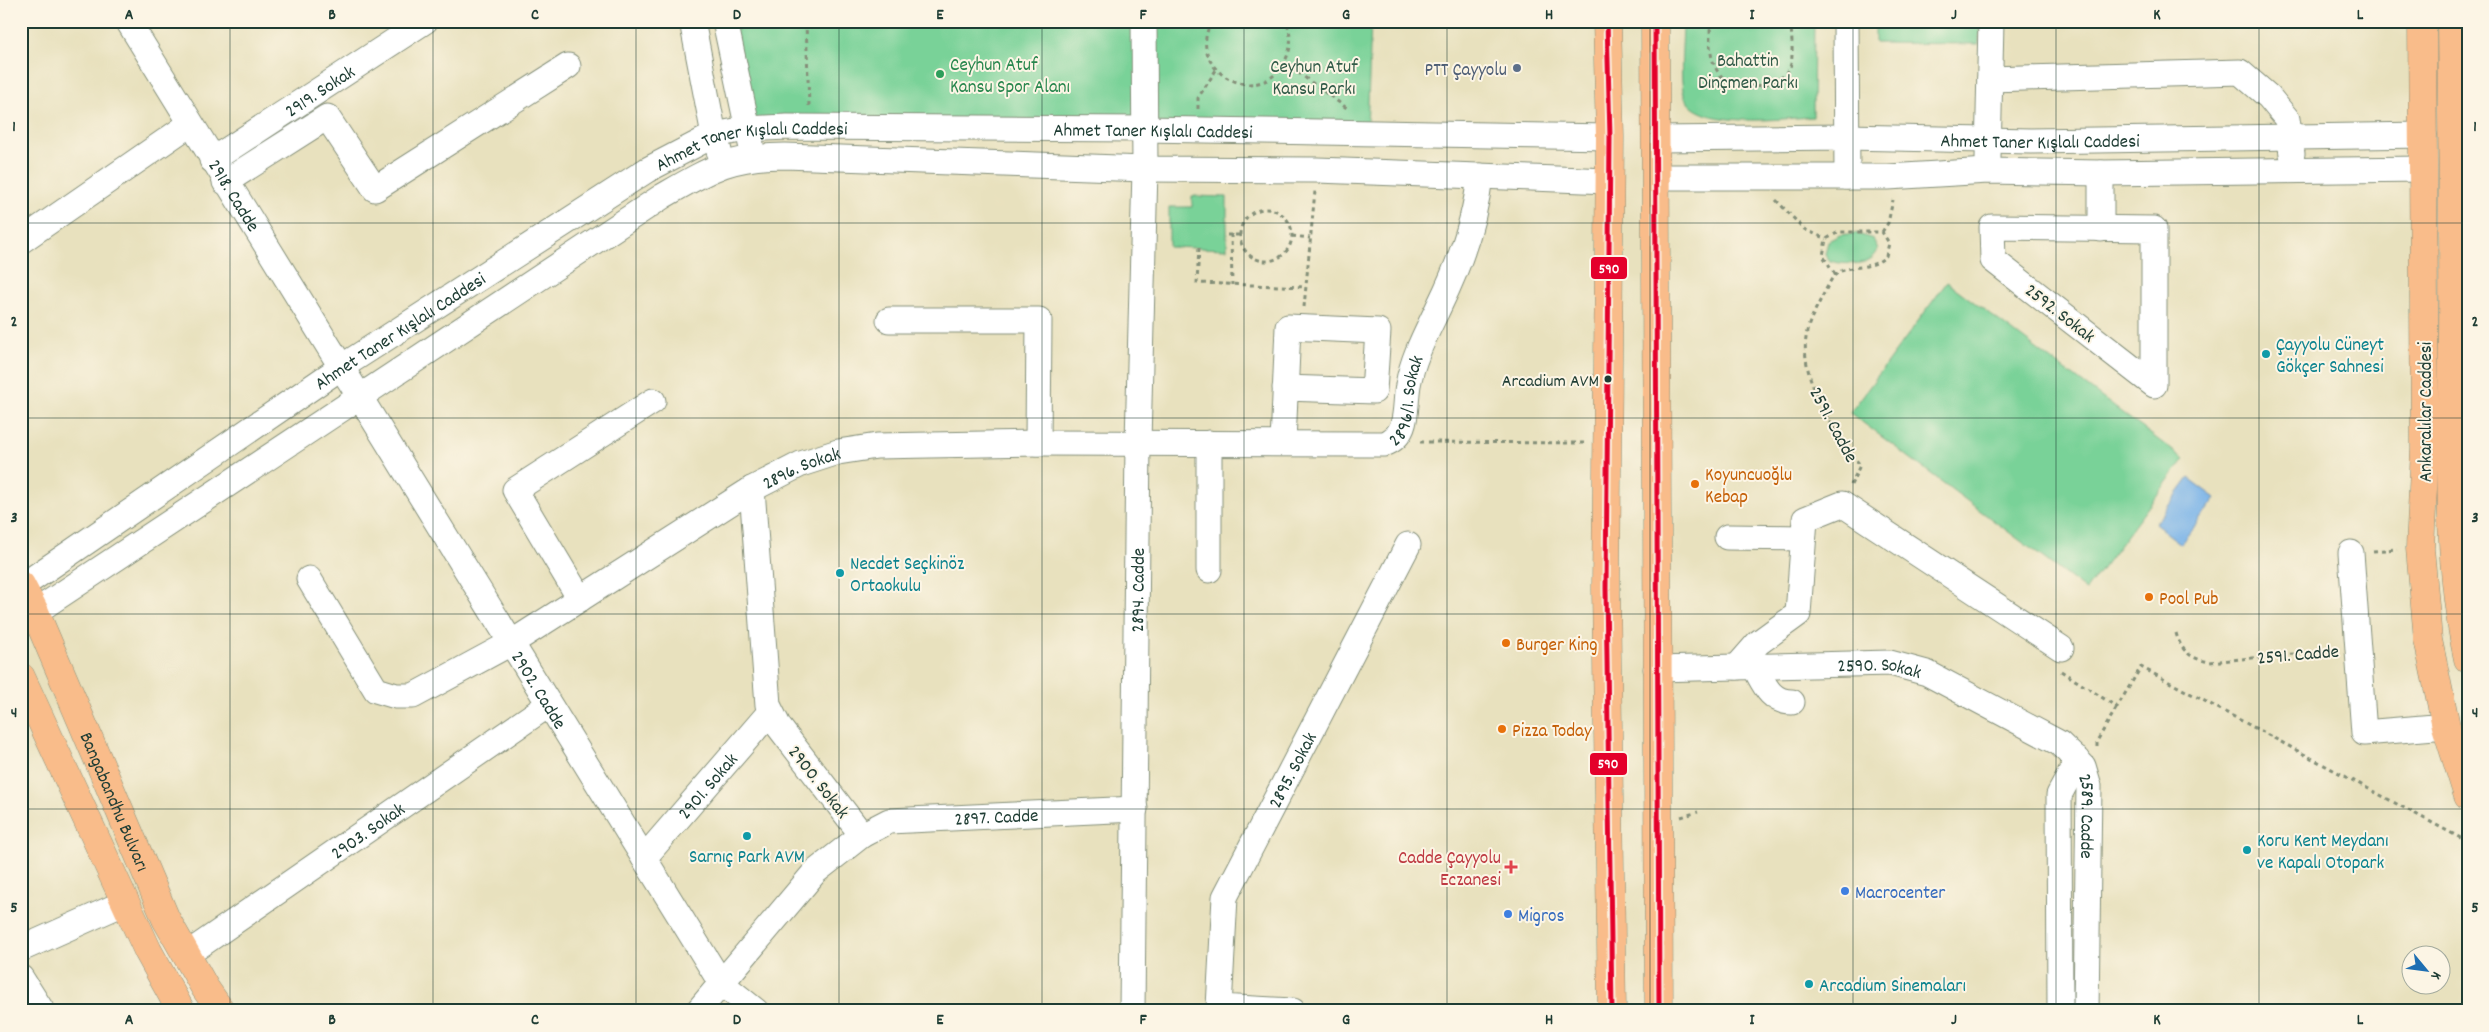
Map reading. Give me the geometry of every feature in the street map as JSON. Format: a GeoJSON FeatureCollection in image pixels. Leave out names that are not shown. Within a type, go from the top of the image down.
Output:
{"type":"FeatureCollection","features":[{"type":"Feature","properties":{"kind":"main road"},"geometry":{"type":"LineString","coordinates":[[1607,21],[1610,138],[1606,443],[1607,809],[1612,1011]]}},
{"type":"Feature","properties":{"kind":"main road"},"geometry":{"type":"LineString","coordinates":[[1655,21],[1656,669],[1659,1011]]}},
{"type":"Feature","properties":{"kind":"main road","name":"Ankaralılar Caddesi"},"geometry":{"type":"LineString","coordinates":[[2422,21],[2425,449],[2420,548],[2428,640],[2446,726],[2468,796]]}},
{"type":"Feature","properties":{"kind":"main road","name":"Ankaralılar Caddesi"},"geometry":{"type":"LineString","coordinates":[[2451,21],[2454,244],[2451,537],[2459,611],[2468,659]]}},
{"type":"Feature","properties":{"kind":"main road"},"geometry":{"type":"LineString","coordinates":[[2423,169],[2452,148],[2424,135]]}},
{"type":"Feature","properties":{"kind":"main road","name":"Bangabandhu Bulvarı"},"geometry":{"type":"LineString","coordinates":[[21,586],[28,616],[159,902],[186,955],[221,1011]]}},
{"type":"Feature","properties":{"kind":"main road","name":"Bangabandhu Bulvarı"},"geometry":{"type":"LineString","coordinates":[[21,677],[126,902],[170,993],[181,1011]]}},
{"type":"Feature","properties":{"kind":"street","name":"2918. Cadde"},"geometry":{"type":"LineString","coordinates":[[128,21],[225,182],[359,396]]}},
{"type":"Feature","properties":{"kind":"street","name":"2919. Sokak"},"geometry":{"type":"LineString","coordinates":[[212,160],[426,21]]}},
{"type":"Feature","properties":{"kind":"street"},"geometry":{"type":"LineString","coordinates":[[692,21],[714,135],[725,163]]}},
{"type":"Feature","properties":{"kind":"street"},"geometry":{"type":"LineString","coordinates":[[725,21],[746,129],[756,156]]}},
{"type":"Feature","properties":{"kind":"street","name":"2894. Cadde"},"geometry":{"type":"LineString","coordinates":[[1132,1011],[1138,442],[1145,169],[1144,21]]}},
{"type":"Feature","properties":{"kind":"street"},"geometry":{"type":"LineString","coordinates":[[1846,21],[1846,177]]}},
{"type":"Feature","properties":{"kind":"street"},"geometry":{"type":"LineString","coordinates":[[1988,170],[1991,21]]}},
{"type":"Feature","properties":{"kind":"street"},"geometry":{"type":"LineString","coordinates":[[225,182],[327,117],[375,188],[568,66]]}},
{"type":"Feature","properties":{"kind":"street"},"geometry":{"type":"LineString","coordinates":[[1990,79],[2240,72],[2287,119],[2291,138],[2292,171]]}},
{"type":"Feature","properties":{"kind":"street"},"geometry":{"type":"LineString","coordinates":[[21,241],[190,124]]}},
{"type":"Feature","properties":{"kind":"street","name":"Ahmet Taner Kışlalı Caddesi"},"geometry":{"type":"LineString","coordinates":[[21,586],[340,368],[646,170],[714,135],[746,129],[809,127],[1144,129],[1610,138]]}},
{"type":"Feature","properties":{"kind":"street","name":"Ahmet Taner Kışlalı Caddesi"},"geometry":{"type":"LineString","coordinates":[[1656,139],[1847,137],[1988,141],[2424,135]]}},
{"type":"Feature","properties":{"kind":"street","name":"Ahmet Taner Kışlalı Caddesi"},"geometry":{"type":"LineString","coordinates":[[28,616],[663,196],[725,163],[756,156],[785,156],[1145,169],[1317,170],[1609,181]]}},
{"type":"Feature","properties":{"kind":"street","name":"Ahmet Taner Kışlalı Caddesi"},"geometry":{"type":"LineString","coordinates":[[1656,177],[1888,177],[1988,170],[2101,173],[2423,169]]}},
{"type":"Feature","properties":{"kind":"street"},"geometry":{"type":"LineString","coordinates":[[2101,173],[2101,229]]}},
{"type":"Feature","properties":{"kind":"street","name":"2896/1. Sokak"},"geometry":{"type":"LineString","coordinates":[[1138,442],[1378,445],[1396,439],[1403,425],[1408,386],[1416,356],[1464,249],[1478,200],[1480,176]]}},
{"type":"Feature","properties":{"kind":"street","name":"2592. Sokak"},"geometry":{"type":"LineString","coordinates":[[1992,227],[2101,229],[2154,229],[2154,385],[1993,260],[1992,227]]}},
{"type":"Feature","properties":{"kind":"street"},"geometry":{"type":"LineString","coordinates":[[889,320],[1039,320],[1038,443]]}},
{"type":"Feature","properties":{"kind":"street"},"geometry":{"type":"LineString","coordinates":[[1283,443],[1285,388],[1288,327],[1378,331],[1374,391],[1285,388]]}},
{"type":"Feature","properties":{"kind":"street","name":"2902. Cadde"},"geometry":{"type":"LineString","coordinates":[[359,396],[721,983],[756,1011]]}},
{"type":"Feature","properties":{"kind":"street"},"geometry":{"type":"LineString","coordinates":[[580,599],[515,490],[653,401]]}},
{"type":"Feature","properties":{"kind":"street","name":"2896. Sokak"},"geometry":{"type":"LineString","coordinates":[[309,579],[376,690],[388,695],[413,696],[511,643],[752,489],[819,457],[857,448],[877,446],[1138,442]]}},
{"type":"Feature","properties":{"kind":"street"},"geometry":{"type":"LineString","coordinates":[[1209,442],[1209,570]]}},
{"type":"Feature","properties":{"kind":"street","name":"2900. Sokak"},"geometry":{"type":"LineString","coordinates":[[698,1011],[815,872],[862,835],[784,735],[770,712],[765,688],[752,489]]}},
{"type":"Feature","properties":{"kind":"street"},"geometry":{"type":"LineString","coordinates":[[1792,702],[1782,702],[1774,698],[1746,667],[1758,643],[1798,614],[1805,519],[1842,504],[2061,648]]}},
{"type":"Feature","properties":{"kind":"street"},"geometry":{"type":"LineString","coordinates":[[1727,537],[1803,538]]}},
{"type":"Feature","properties":{"kind":"street","name":"2895. Sokak"},"geometry":{"type":"LineString","coordinates":[[1293,1011],[1219,1007],[1225,896],[1408,545]]}},
{"type":"Feature","properties":{"kind":"street"},"geometry":{"type":"LineString","coordinates":[[2351,553],[2358,647]]}},
{"type":"Feature","properties":{"kind":"street","name":"2591. Cadde"},"geometry":{"type":"LineString","coordinates":[[2358,647],[2364,733],[2446,726]]}},
{"type":"Feature","properties":{"kind":"street","name":"2590. Sokak"},"geometry":{"type":"LineString","coordinates":[[1656,669],[1890,663],[1903,665],[1939,679],[2059,743],[2087,755]]}},
{"type":"Feature","properties":{"kind":"street","name":"2903. Sokak"},"geometry":{"type":"LineString","coordinates":[[186,955],[548,705]]}},
{"type":"Feature","properties":{"kind":"street","name":"2901. Sokak"},"geometry":{"type":"LineString","coordinates":[[644,858],[770,712]]}},
{"type":"Feature","properties":{"kind":"street","name":"2589. Cadde"},"geometry":{"type":"LineString","coordinates":[[2060,1011],[2059,795],[2087,755]]}},
{"type":"Feature","properties":{"kind":"street","name":"2589. Cadde"},"geometry":{"type":"LineString","coordinates":[[2086,1011],[2089,786],[2084,769],[2087,755]]}},
{"type":"Feature","properties":{"kind":"street","name":"2897. Cadde"},"geometry":{"type":"LineString","coordinates":[[862,835],[889,821],[1135,809]]}},
{"type":"Feature","properties":{"kind":"street"},"geometry":{"type":"LineString","coordinates":[[22,947],[126,902]]}},
{"type":"Feature","properties":{"kind":"street"},"geometry":{"type":"LineString","coordinates":[[2059,922],[2087,923]]}},
{"type":"Feature","properties":{"kind":"street"},"geometry":{"type":"LineString","coordinates":[[21,978],[42,1011]]}},
{"type":"Feature","properties":{"kind":"path"},"geometry":{"type":"LineString","coordinates":[[809,127],[806,22],[856,21]]}},
{"type":"Feature","properties":{"kind":"path"},"geometry":{"type":"LineString","coordinates":[[1212,21],[1207,35],[1207,48],[1210,60],[1216,70],[1227,79],[1239,84],[1253,84],[1271,77],[1285,63],[1290,50],[1290,37],[1285,21]]}},
{"type":"Feature","properties":{"kind":"path"},"geometry":{"type":"LineString","coordinates":[[1710,21],[1711,53],[1716,65],[1722,76],[1741,85],[1772,83],[1783,78],[1791,66],[1791,21]]}},
{"type":"Feature","properties":{"kind":"path"},"geometry":{"type":"LineString","coordinates":[[1285,63],[1348,109],[1337,132]]}},
{"type":"Feature","properties":{"kind":"path"},"geometry":{"type":"LineString","coordinates":[[1198,130],[1198,98],[1216,70]]}},
{"type":"Feature","properties":{"kind":"path"},"geometry":{"type":"LineString","coordinates":[[1303,328],[1317,170]]}},
{"type":"Feature","properties":{"kind":"path"},"geometry":{"type":"LineString","coordinates":[[1882,232],[1891,214],[1894,202],[1892,196]]}},
{"type":"Feature","properties":{"kind":"path"},"geometry":{"type":"LineString","coordinates":[[1774,197],[1804,229],[1826,239]]}},
{"type":"Feature","properties":{"kind":"path"},"geometry":{"type":"LineString","coordinates":[[1264,208],[1273,209],[1287,219],[1292,228],[1290,245],[1280,257],[1264,261],[1249,255],[1244,249],[1240,235],[1242,223],[1248,215],[1264,208]]}},
{"type":"Feature","properties":{"kind":"path"},"geometry":{"type":"LineString","coordinates":[[1839,232],[1882,232],[1887,237],[1889,250],[1880,262],[1873,266],[1844,270],[1835,274],[1823,256],[1826,239],[1839,232]]}},
{"type":"Feature","properties":{"kind":"path"},"geometry":{"type":"LineString","coordinates":[[1232,285],[1229,235],[1240,235]]}},
{"type":"Feature","properties":{"kind":"path"},"geometry":{"type":"LineString","coordinates":[[1292,236],[1310,238]]}},
{"type":"Feature","properties":{"kind":"path"},"geometry":{"type":"LineString","coordinates":[[1199,248],[1197,283],[1306,287]]}},
{"type":"Feature","properties":{"kind":"path","name":"2591. Cadde"},"geometry":{"type":"LineString","coordinates":[[1835,274],[1812,316],[1806,337],[1806,356],[1812,380],[1828,419],[1860,465],[1842,504]]}},
{"type":"Feature","properties":{"kind":"path"},"geometry":{"type":"LineString","coordinates":[[1390,442],[1606,443]]}},
{"type":"Feature","properties":{"kind":"path"},"geometry":{"type":"LineString","coordinates":[[2351,553],[2420,548]]}},
{"type":"Feature","properties":{"kind":"path","name":"2591. Cadde"},"geometry":{"type":"LineString","coordinates":[[2176,633],[2179,641],[2190,656],[2210,662],[2358,647]]}},
{"type":"Feature","properties":{"kind":"path"},"geometry":{"type":"LineString","coordinates":[[2061,648],[2051,665],[2117,707]]}},
{"type":"Feature","properties":{"kind":"path"},"geometry":{"type":"LineString","coordinates":[[2087,755],[2141,667],[2468,842]]}},
{"type":"Feature","properties":{"kind":"path"},"geometry":{"type":"LineString","coordinates":[[1680,817],[1698,812]]}},
{"type":"Feature","properties":{"kind":"green space","name":"Ceyhun Atuf Kansu Spor Alanı"},"geometry":{"type":"Polygon","coordinates":[[[725,21],[1371,21],[1367,132],[746,129],[725,21]]]}},
{"type":"Feature","properties":{"kind":"green space","name":"Bahattin Dinçmen Parkı"},"geometry":{"type":"Polygon","coordinates":[[[1683,21],[1814,21],[1813,117],[1741,120],[1705,114],[1691,106],[1684,95],[1681,69],[1683,21]]]}},
{"type":"Feature","properties":{"kind":"green space"},"geometry":{"type":"Polygon","coordinates":[[[1875,21],[1980,21],[1979,44],[1875,43],[1875,21]]]}},
{"type":"Feature","properties":{"kind":"green space"},"geometry":{"type":"Polygon","coordinates":[[[1192,196],[1227,197],[1227,249],[1169,247],[1169,207],[1192,207],[1192,196]]]}},
{"type":"Feature","properties":{"kind":"green space"},"geometry":{"type":"Polygon","coordinates":[[[1855,233],[1873,239],[1878,249],[1875,255],[1865,262],[1858,263],[1850,264],[1830,261],[1825,254],[1828,241],[1840,235],[1855,233]]]}},
{"type":"Feature","properties":{"kind":"green space"},"geometry":{"type":"Polygon","coordinates":[[[1947,282],[2184,459],[2086,590],[1850,413],[1947,282]]]}},
{"type":"Feature","properties":{"kind":"water"},"geometry":{"type":"Polygon","coordinates":[[[2189,478],[2216,498],[2181,544],[2155,524],[2189,478]]]}},
{"type":"Feature","properties":{"kind":"transit line","name":"590"},"geometry":{"type":"LineString","coordinates":[[1607,21],[1610,137],[1606,588],[1612,1011]]}},
{"type":"Feature","properties":{"kind":"transit line","name":"590"},"geometry":{"type":"LineString","coordinates":[[1655,21],[1659,1011]]}},
{"type":"Feature","properties":{"kind":"place","name":"PTT Çayyolu"},"geometry":{"type":"Point","coordinates":[1517,68]}},
{"type":"Feature","properties":{"kind":"place","name":"Ceyhun Atuf Kansu Spor Alanı"},"geometry":{"type":"Point","coordinates":[940,74]}},
{"type":"Feature","properties":{"kind":"place","name":"Çayyolu Cüneyt Gökçer Sahnesi"},"geometry":{"type":"Point","coordinates":[2266,354]}},
{"type":"Feature","properties":{"kind":"place","name":"Arcadium AVM"},"geometry":{"type":"Point","coordinates":[1608,379]}},
{"type":"Feature","properties":{"kind":"place","name":"Koyuncuoğlu Kebap"},"geometry":{"type":"Point","coordinates":[1695,484]}},
{"type":"Feature","properties":{"kind":"place","name":"Necdet Seçkinöz Ortaokulu"},"geometry":{"type":"Point","coordinates":[840,573]}},
{"type":"Feature","properties":{"kind":"place","name":"Pool Pub"},"geometry":{"type":"Point","coordinates":[2149,597]}},
{"type":"Feature","properties":{"kind":"place","name":"Burger King"},"geometry":{"type":"Point","coordinates":[1506,643]}},
{"type":"Feature","properties":{"kind":"place","name":"Pizza Today"},"geometry":{"type":"Point","coordinates":[1502,729]}},
{"type":"Feature","properties":{"kind":"place","name":"Sarnıç Park AVM"},"geometry":{"type":"Point","coordinates":[747,836]}},
{"type":"Feature","properties":{"kind":"place","name":"Koru Kent Meydanı ve Kapalı Otopark"},"geometry":{"type":"Point","coordinates":[2247,850]}},
{"type":"Feature","properties":{"kind":"place","name":"Cadde Çayyolu Eczanesi"},"geometry":{"type":"Point","coordinates":[1511,867]}},
{"type":"Feature","properties":{"kind":"place","name":"Macrocenter"},"geometry":{"type":"Point","coordinates":[1845,891]}},
{"type":"Feature","properties":{"kind":"place","name":"Migros"},"geometry":{"type":"Point","coordinates":[1508,914]}},
{"type":"Feature","properties":{"kind":"place","name":"Arcadium Sinemaları"},"geometry":{"type":"Point","coordinates":[1809,984]}},
{"type":"Feature","properties":{"kind":"park label","name":"Ceyhun Atuf Kansu Parkı"},"geometry":{"type":"Point","coordinates":[1314,76]}}]}
